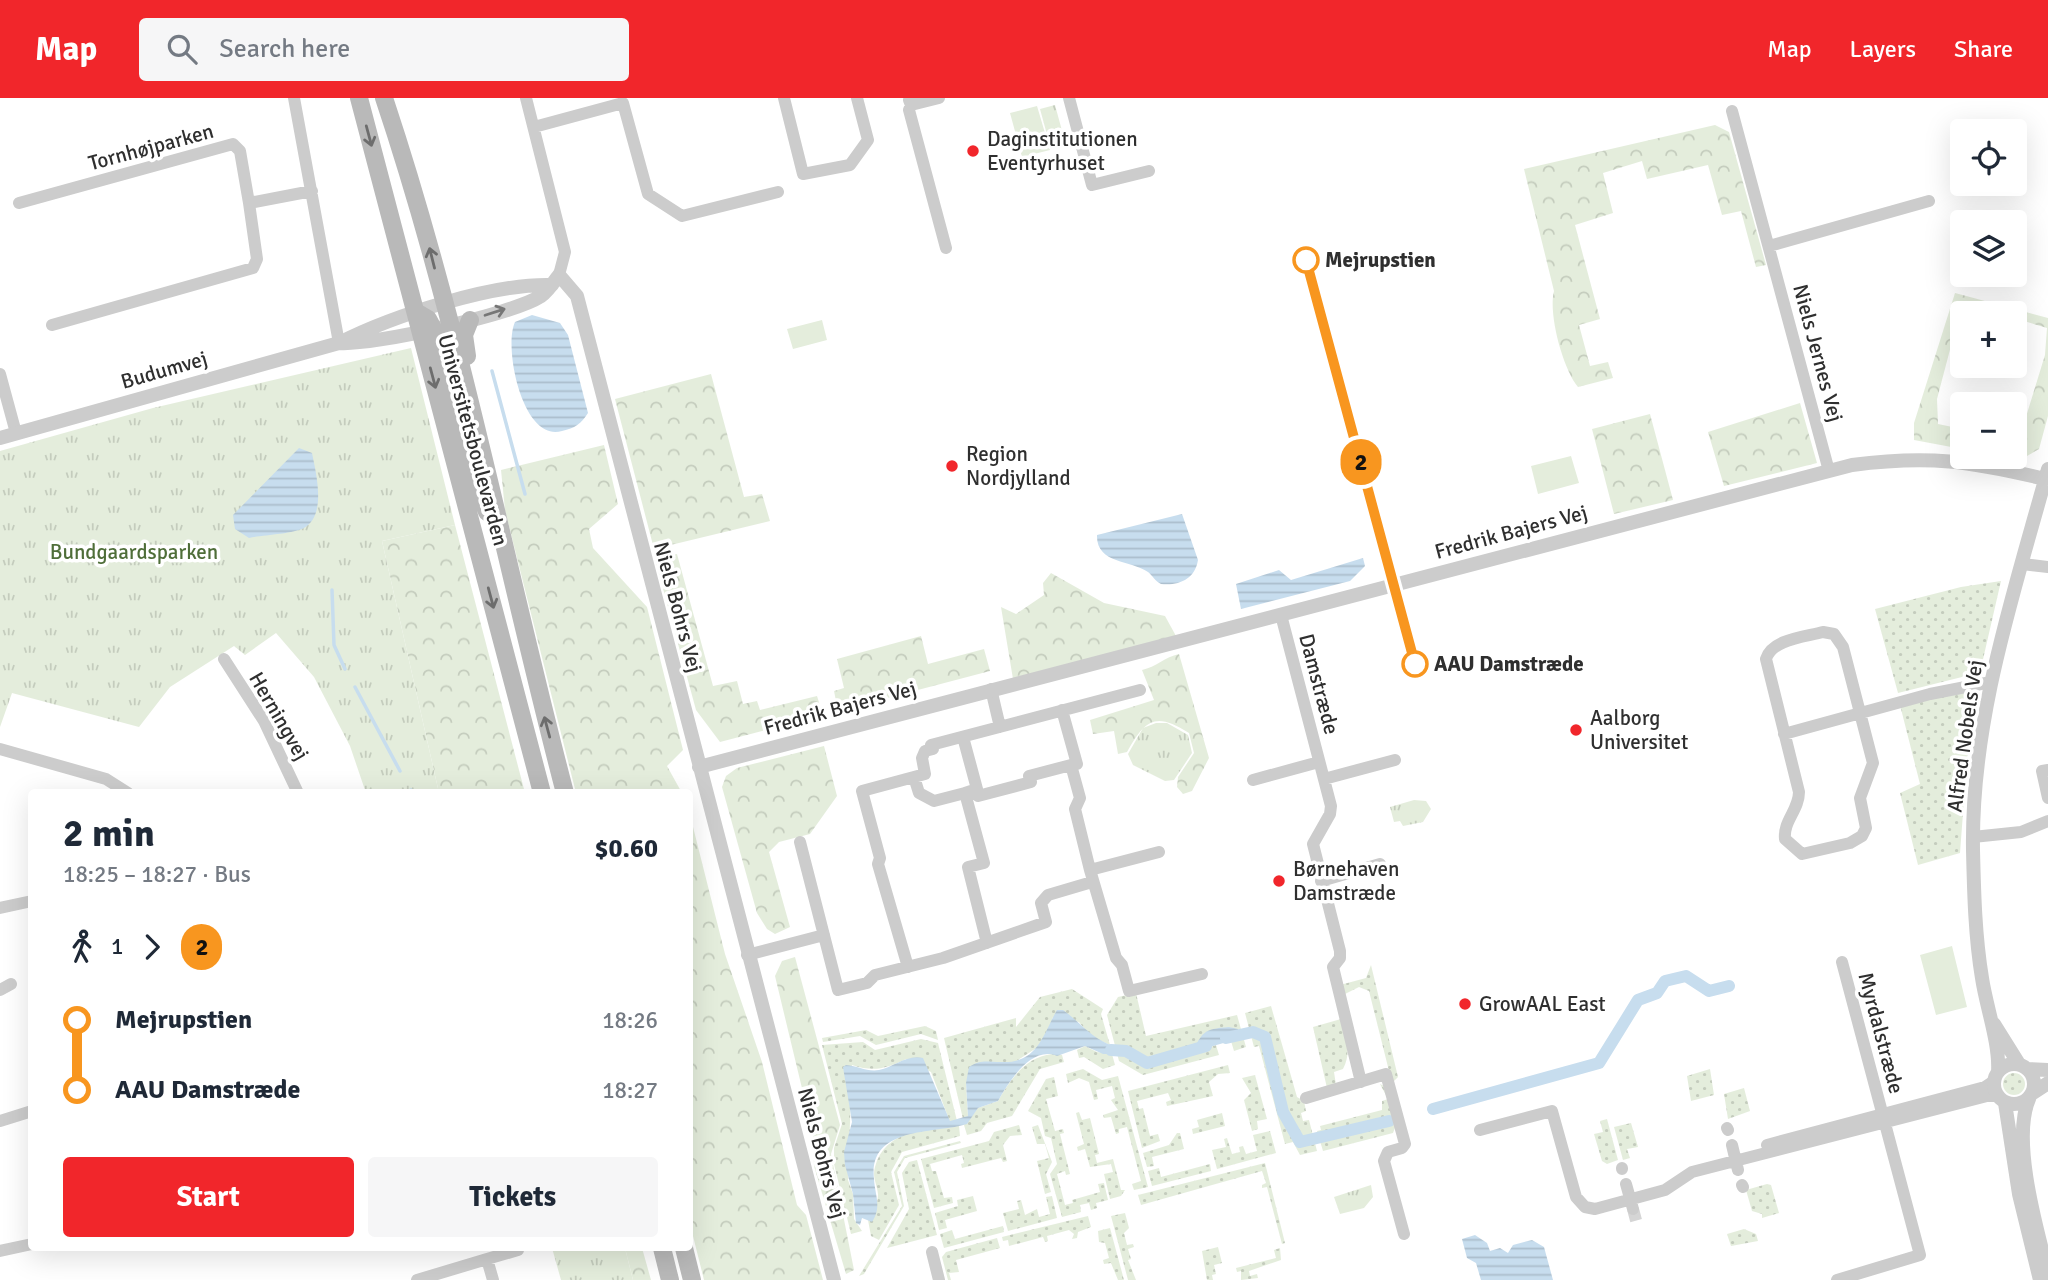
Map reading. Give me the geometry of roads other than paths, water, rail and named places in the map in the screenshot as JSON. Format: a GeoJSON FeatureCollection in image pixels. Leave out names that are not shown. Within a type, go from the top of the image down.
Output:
{"type":"FeatureCollection","features":[{"type":"Feature","properties":{"kind":"main road","name":"Universitetsboulevarden"},"geometry":{"type":"LineString","coordinates":[[359,98],[429,308],[541,789]]}},
{"type":"Feature","properties":{"kind":"main road","name":"Universitetsboulevarden"},"geometry":{"type":"LineString","coordinates":[[384,98],[416,197],[429,308],[499,517],[510,575],[564,789]]}},
{"type":"Feature","properties":{"kind":"main road"},"geometry":{"type":"LineString","coordinates":[[470,320],[464,345],[498,476],[499,517]]}},
{"type":"Feature","properties":{"kind":"main road"},"geometry":{"type":"LineString","coordinates":[[434,327],[474,476],[510,575]]}},
{"type":"Feature","properties":{"kind":"main road"},"geometry":{"type":"LineString","coordinates":[[663,1251],[670,1280]]}},
{"type":"Feature","properties":{"kind":"main road"},"geometry":{"type":"LineString","coordinates":[[685,1251],[692,1280]]}},
{"type":"Feature","properties":{"kind":"street"},"geometry":{"type":"LineString","coordinates":[[293,98],[339,343]]}},
{"type":"Feature","properties":{"kind":"street"},"geometry":{"type":"LineString","coordinates":[[434,327],[470,320],[527,302],[541,296],[555,280],[565,252],[526,98]]}},
{"type":"Feature","properties":{"kind":"street"},"geometry":{"type":"LineString","coordinates":[[784,98],[803,174],[826,172],[850,165],[868,141],[857,98]]}},
{"type":"Feature","properties":{"kind":"street"},"geometry":{"type":"LineString","coordinates":[[939,98],[910,102],[909,110],[946,248]]}},
{"type":"Feature","properties":{"kind":"street"},"geometry":{"type":"LineString","coordinates":[[1069,98],[1092,185],[1149,171]]}},
{"type":"Feature","properties":{"kind":"street"},"geometry":{"type":"LineString","coordinates":[[534,127],[623,101],[648,194],[681,216],[778,191]]}},
{"type":"Feature","properties":{"kind":"street","name":"Niels Jernes Vej"},"geometry":{"type":"LineString","coordinates":[[1732,111],[1829,471]]}},
{"type":"Feature","properties":{"kind":"street","name":"Tornhøjparken"},"geometry":{"type":"LineString","coordinates":[[19,203],[233,144],[240,151],[257,260],[253,268],[52,325]]}},
{"type":"Feature","properties":{"kind":"street"},"geometry":{"type":"LineString","coordinates":[[249,203],[312,191]]}},
{"type":"Feature","properties":{"kind":"street"},"geometry":{"type":"LineString","coordinates":[[1769,246],[1929,201]]}},
{"type":"Feature","properties":{"kind":"street"},"geometry":{"type":"LineString","coordinates":[[429,308],[527,284],[555,280]]}},
{"type":"Feature","properties":{"kind":"street","name":"Niels Bohrs Vej"},"geometry":{"type":"LineString","coordinates":[[555,280],[577,296],[834,1280]]}},
{"type":"Feature","properties":{"kind":"street","name":"Budumvej"},"geometry":{"type":"LineString","coordinates":[[0,438],[339,343],[374,325],[429,308]]}},
{"type":"Feature","properties":{"kind":"street","name":"Budumvej"},"geometry":{"type":"LineString","coordinates":[[339,343],[379,341],[434,327]]}},
{"type":"Feature","properties":{"kind":"street"},"geometry":{"type":"LineString","coordinates":[[0,374],[16,433]]}},
{"type":"Feature","properties":{"kind":"street","name":"Fredrik Bajers Vej"},"geometry":{"type":"LineString","coordinates":[[699,767],[1829,471],[1905,458],[1971,461],[2047,474]]}},
{"type":"Feature","properties":{"kind":"street","name":"Alfred Nobels Vej"},"geometry":{"type":"LineString","coordinates":[[1996,1076],[1989,1015],[1981,976],[1973,837],[1977,771],[1991,682],[2047,474]]}},
{"type":"Feature","properties":{"kind":"street"},"geometry":{"type":"LineString","coordinates":[[2022,564],[2048,566]]}},
{"type":"Feature","properties":{"kind":"street","name":"Damstræde"},"geometry":{"type":"LineString","coordinates":[[1281,614],[1324,779],[1330,814],[1313,844],[1340,951],[1340,958],[1332,967],[1362,1082]]}},
{"type":"Feature","properties":{"kind":"street"},"geometry":{"type":"LineString","coordinates":[[1823,632],[1834,634],[1843,647],[1861,712],[1873,763],[1861,793],[1864,832],[1850,843],[1802,854],[1786,842],[1784,831],[1800,796],[1766,666],[1769,650],[1778,644],[1823,632]]}},
{"type":"Feature","properties":{"kind":"street","name":"Herningvej"},"geometry":{"type":"LineString","coordinates":[[224,659],[264,721],[296,789]]}},
{"type":"Feature","properties":{"kind":"street"},"geometry":{"type":"LineString","coordinates":[[1784,734],[1976,682],[1991,682]]}},
{"type":"Feature","properties":{"kind":"street"},"geometry":{"type":"LineString","coordinates":[[991,689],[1000,727]]}},
{"type":"Feature","properties":{"kind":"street"},"geometry":{"type":"LineString","coordinates":[[908,967],[877,864],[880,858],[862,791],[925,773],[922,758],[925,751],[933,749],[932,745],[1140,690]]}},
{"type":"Feature","properties":{"kind":"street"},"geometry":{"type":"LineString","coordinates":[[971,791],[978,796],[992,793],[1031,782],[1029,776],[1077,764],[1062,710]]}},
{"type":"Feature","properties":{"kind":"street"},"geometry":{"type":"LineString","coordinates":[[963,737],[984,863],[968,866],[987,943]]}},
{"type":"Feature","properties":{"kind":"street"},"geometry":{"type":"LineString","coordinates":[[0,749],[106,779],[122,789]]}},
{"type":"Feature","properties":{"kind":"street"},"geometry":{"type":"LineString","coordinates":[[1324,779],[1395,760]]}},
{"type":"Feature","properties":{"kind":"street","name":"Damstræde"},"geometry":{"type":"LineString","coordinates":[[1254,780],[1319,762]]}},
{"type":"Feature","properties":{"kind":"street"},"geometry":{"type":"LineString","coordinates":[[1071,765],[1080,798],[1075,809],[1091,876],[1129,991],[1202,974]]}},
{"type":"Feature","properties":{"kind":"street"},"geometry":{"type":"LineString","coordinates":[[2048,770],[2042,771],[2048,797]]}},
{"type":"Feature","properties":{"kind":"street"},"geometry":{"type":"LineString","coordinates":[[914,777],[919,793],[934,801],[971,791]]}},
{"type":"Feature","properties":{"kind":"street"},"geometry":{"type":"LineString","coordinates":[[1973,837],[2021,832],[2048,821]]}},
{"type":"Feature","properties":{"kind":"street"},"geometry":{"type":"LineString","coordinates":[[800,842],[838,990],[867,983],[875,975],[987,943],[1046,922],[1041,903],[1048,895],[1091,876],[1159,852]]}},
{"type":"Feature","properties":{"kind":"street"},"geometry":{"type":"LineString","coordinates":[[1321,881],[1380,864]]}},
{"type":"Feature","properties":{"kind":"street"},"geometry":{"type":"LineString","coordinates":[[0,908],[28,902]]}},
{"type":"Feature","properties":{"kind":"street"},"geometry":{"type":"LineString","coordinates":[[747,955],[824,935]]}},
{"type":"Feature","properties":{"kind":"street","name":"Myrdalstræde"},"geometry":{"type":"LineString","coordinates":[[1837,1280],[1920,1255],[1842,962]]}},
{"type":"Feature","properties":{"kind":"street","name":"Alfred Nobels Vej"},"geometry":{"type":"LineString","coordinates":[[1989,1015],[2023,1067]]}},
{"type":"Feature","properties":{"kind":"street"},"geometry":{"type":"LineString","coordinates":[[2039,1280],[2019,1194],[2012,1132],[1996,1076],[2008,1065],[2048,1070]]}},
{"type":"Feature","properties":{"kind":"street"},"geometry":{"type":"LineString","coordinates":[[2023,1067],[2034,1080],[2025,1109],[2023,1132],[2026,1172],[2048,1273]]}},
{"type":"Feature","properties":{"kind":"street"},"geometry":{"type":"LineString","coordinates":[[1306,1098],[1342,1084],[1362,1082],[1386,1074],[1405,1144],[1402,1148],[1388,1152],[1384,1161],[1404,1234]]}},
{"type":"Feature","properties":{"kind":"street","name":"Myrdalstræde"},"geometry":{"type":"LineString","coordinates":[[1884,1119],[1985,1087],[1996,1076]]}},
{"type":"Feature","properties":{"kind":"street"},"geometry":{"type":"LineString","coordinates":[[2002,1100],[2018,1105],[2048,1083]]}},
{"type":"Feature","properties":{"kind":"street","name":"Myrdalstræde"},"geometry":{"type":"LineString","coordinates":[[1480,1130],[1552,1111],[1576,1197],[1587,1202],[1629,1196],[1664,1183],[1690,1165],[1735,1157],[1987,1096],[2002,1100]]}},
{"type":"Feature","properties":{"kind":"street"},"geometry":{"type":"LineString","coordinates":[[0,1121],[28,1112]]}},
{"type":"Feature","properties":{"kind":"street"},"geometry":{"type":"LineString","coordinates":[[0,1251],[28,1245]]}},
{"type":"Feature","properties":{"kind":"street"},"geometry":{"type":"LineString","coordinates":[[417,1280],[515,1251]]}},
{"type":"Feature","properties":{"kind":"street"},"geometry":{"type":"LineString","coordinates":[[932,1252],[939,1280]]}},
{"type":"Feature","properties":{"kind":"street"},"geometry":{"type":"LineString","coordinates":[[487,1259],[493,1280]]}},
{"type":"Feature","properties":{"kind":"water"},"geometry":{"type":"Polygon","coordinates":[[[532,315],[560,323],[568,335],[588,413],[577,425],[567,430],[548,431],[537,423],[519,391],[514,371],[512,335],[515,322],[532,315]]]}},
{"type":"Feature","properties":{"kind":"water"},"geometry":{"type":"Polygon","coordinates":[[[299,448],[312,453],[316,471],[318,504],[311,522],[299,530],[249,538],[235,529],[233,515],[299,448]]]}},
{"type":"Feature","properties":{"kind":"water"},"geometry":{"type":"Polygon","coordinates":[[[1182,514],[1198,560],[1190,576],[1180,582],[1161,584],[1141,568],[1108,556],[1098,544],[1097,535],[1182,514]]]}},
{"type":"Feature","properties":{"kind":"water"},"geometry":{"type":"Polygon","coordinates":[[[1363,558],[1365,566],[1350,581],[1241,609],[1236,584],[1279,570],[1291,580],[1363,558]]]}},
{"type":"Feature","properties":{"kind":"water"},"geometry":{"type":"Polygon","coordinates":[[[1057,1010],[1063,1010],[1090,1033],[1110,1045],[1112,1054],[1103,1054],[1085,1046],[1057,1056],[1038,1056],[1022,1068],[998,1101],[978,1108],[967,1124],[907,1135],[893,1141],[882,1149],[875,1162],[875,1216],[872,1222],[862,1218],[860,1225],[856,1223],[853,1194],[845,1165],[844,1152],[852,1122],[843,1067],[846,1065],[879,1070],[906,1059],[923,1058],[950,1121],[968,1116],[966,1083],[969,1067],[981,1062],[1013,1061],[1031,1053],[1043,1038],[1057,1010]]]}},
{"type":"Feature","properties":{"kind":"water"},"geometry":{"type":"Polygon","coordinates":[[[1229,1027],[1238,1029],[1241,1038],[1192,1052],[1204,1033],[1229,1027]]]}},
{"type":"Feature","properties":{"kind":"water"},"geometry":{"type":"Polygon","coordinates":[[[1475,1235],[1487,1243],[1490,1251],[1500,1248],[1508,1253],[1513,1245],[1532,1240],[1544,1247],[1553,1280],[1481,1280],[1476,1263],[1467,1258],[1462,1239],[1475,1235]]]}},
{"type":"Feature","properties":{"kind":"waterway"},"geometry":{"type":"LineString","coordinates":[[492,371],[525,494]]}},
{"type":"Feature","properties":{"kind":"waterway"},"geometry":{"type":"LineString","coordinates":[[332,590],[334,645],[345,669]]}},
{"type":"Feature","properties":{"kind":"waterway"},"geometry":{"type":"LineString","coordinates":[[355,687],[400,771]]}},
{"type":"Feature","properties":{"kind":"waterway"},"geometry":{"type":"LineString","coordinates":[[1433,1109],[1599,1063],[1638,1000],[1657,993],[1665,981],[1686,976],[1709,991],[1729,986]]}},
{"type":"Feature","properties":{"kind":"waterway"},"geometry":{"type":"LineString","coordinates":[[1226,1038],[1253,1032],[1265,1037],[1283,1112],[1300,1142],[1389,1121]]}},
{"type":"Feature","properties":{"kind":"waterway"},"geometry":{"type":"LineString","coordinates":[[1111,1050],[1126,1051],[1147,1063],[1206,1046]]}},
{"type":"Feature","properties":{"kind":"tunnel"},"geometry":{"type":"LineString","coordinates":[[1633,1209],[1637,1224]]}},
{"type":"Feature","properties":{"kind":"place","name":"Daginstitutionen Eventyrhuset"},"geometry":{"type":"Point","coordinates":[973,151]}},
{"type":"Feature","properties":{"kind":"place","name":"Mejrupstien"},"geometry":{"type":"Point","coordinates":[1306,260]}},
{"type":"Feature","properties":{"kind":"place","name":"Region Nordjylland"},"geometry":{"type":"Point","coordinates":[952,466]}},
{"type":"Feature","properties":{"kind":"place","name":"AAU Damstræde"},"geometry":{"type":"Point","coordinates":[1415,664]}},
{"type":"Feature","properties":{"kind":"place","name":"Aalborg Universitet"},"geometry":{"type":"Point","coordinates":[1576,730]}},
{"type":"Feature","properties":{"kind":"place","name":"Børnehaven Damstræde"},"geometry":{"type":"Point","coordinates":[1279,881]}},
{"type":"Feature","properties":{"kind":"place","name":"GrowAAL East"},"geometry":{"type":"Point","coordinates":[1465,1004]}},
{"type":"Feature","properties":{"kind":"park label","name":"Bundgaardsparken"},"geometry":{"type":"Point","coordinates":[134,552]}}]}
